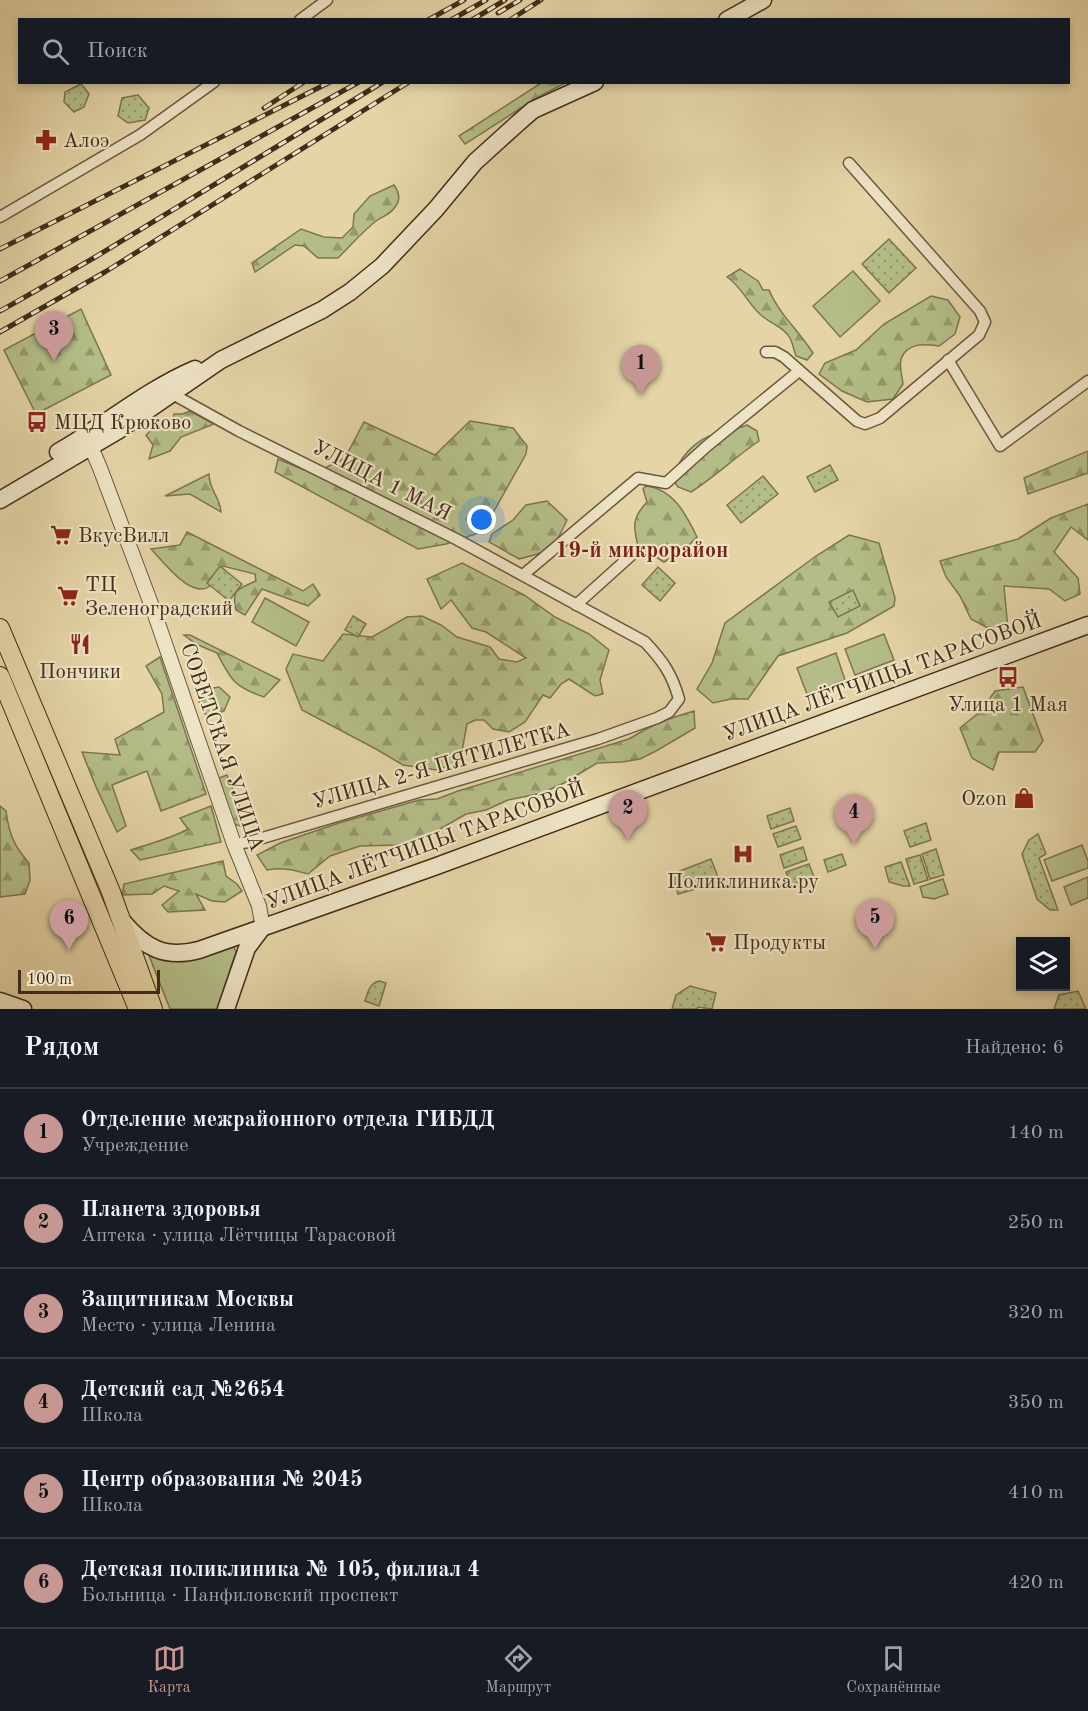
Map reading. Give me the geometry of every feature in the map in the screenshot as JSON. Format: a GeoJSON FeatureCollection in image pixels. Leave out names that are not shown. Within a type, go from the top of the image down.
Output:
{"type":"FeatureCollection","features":[{"type":"Feature","properties":{"kind":"main road"},"geometry":{"type":"LineString","coordinates":[[731,18],[763,0]]}},
{"type":"Feature","properties":{"kind":"main road"},"geometry":{"type":"LineString","coordinates":[[0,500],[166,390],[178,376],[221,360],[322,310],[350,292],[382,266],[475,162],[533,110],[591,84]]}},
{"type":"Feature","properties":{"kind":"main road"},"geometry":{"type":"LineString","coordinates":[[0,486],[84,444]]}},
{"type":"Feature","properties":{"kind":"main road","name":"УЛИЦА ЛЁТЧИЦЫ ТАРАСОВОЙ"},"geometry":{"type":"LineString","coordinates":[[122,921],[144,943],[156,950],[175,954],[199,950],[1088,625]]}},
{"type":"Feature","properties":{"kind":"main road"},"geometry":{"type":"LineString","coordinates":[[0,628],[96,856],[153,1009]]}},
{"type":"Feature","properties":{"kind":"main road"},"geometry":{"type":"LineString","coordinates":[[0,676],[135,1006]]}},
{"type":"Feature","properties":{"kind":"main road"},"geometry":{"type":"LineString","coordinates":[[226,1009],[248,948],[256,934],[263,928]]}},
{"type":"Feature","properties":{"kind":"main road"},"geometry":{"type":"LineString","coordinates":[[0,1001],[23,1009]]}},
{"type":"Feature","properties":{"kind":"street"},"geometry":{"type":"LineString","coordinates":[[303,18],[327,0]]}},
{"type":"Feature","properties":{"kind":"street"},"geometry":{"type":"LineString","coordinates":[[0,217],[140,135],[211,84]]}},
{"type":"Feature","properties":{"kind":"street"},"geometry":{"type":"LineString","coordinates":[[766,352],[775,352],[857,421],[865,424],[880,418],[979,335],[985,322],[980,311],[849,163]]}},
{"type":"Feature","properties":{"kind":"street"},"geometry":{"type":"LineString","coordinates":[[948,360],[1000,446],[1088,381]]}},
{"type":"Feature","properties":{"kind":"street"},"geometry":{"type":"LineString","coordinates":[[523,575],[638,478],[666,483],[707,446],[799,371]]}},
{"type":"Feature","properties":{"kind":"street","name":"УЛИЦА 1 МАЯ"},"geometry":{"type":"LineString","coordinates":[[166,390],[239,431],[448,535],[645,642],[660,657],[673,677],[679,699],[669,712],[657,718]]}},
{"type":"Feature","properties":{"kind":"street","name":"СОВЕТСКАЯ УЛИЦА"},"geometry":{"type":"LineString","coordinates":[[84,444],[153,609],[234,844],[259,906],[263,928]]}},
{"type":"Feature","properties":{"kind":"street"},"geometry":{"type":"LineString","coordinates":[[576,605],[636,551]]}},
{"type":"Feature","properties":{"kind":"street","name":"УЛИЦА 2-Я ПЯТИЛЕТКА"},"geometry":{"type":"LineString","coordinates":[[234,844],[249,842],[521,763],[657,718]]}},
{"type":"Feature","properties":{"kind":"green space"},"geometry":{"type":"Polygon","coordinates":[[[81,84],[89,94],[84,107],[74,112],[64,102],[65,92],[81,84]]]}},
{"type":"Feature","properties":{"kind":"green space"},"geometry":{"type":"Polygon","coordinates":[[[539,84],[563,84],[538,97],[465,144],[459,136],[539,84]]]}},
{"type":"Feature","properties":{"kind":"green space"},"geometry":{"type":"Polygon","coordinates":[[[138,95],[149,108],[145,120],[128,123],[118,116],[122,98],[138,95]]]}},
{"type":"Feature","properties":{"kind":"green space"},"geometry":{"type":"Polygon","coordinates":[[[394,185],[399,199],[393,210],[371,225],[338,258],[318,258],[304,246],[295,245],[255,272],[252,263],[301,229],[324,237],[342,238],[353,227],[354,214],[370,196],[394,185]]]}},
{"type":"Feature","properties":{"kind":"green space"},"geometry":{"type":"Polygon","coordinates":[[[889,239],[916,268],[889,293],[862,264],[889,239]]]}},
{"type":"Feature","properties":{"kind":"green space"},"geometry":{"type":"Polygon","coordinates":[[[740,269],[758,281],[763,290],[769,290],[778,307],[813,353],[807,360],[796,356],[787,334],[761,315],[727,277],[740,269]]]}},
{"type":"Feature","properties":{"kind":"green space"},"geometry":{"type":"Polygon","coordinates":[[[853,271],[880,301],[840,337],[813,306],[853,271]]]}},
{"type":"Feature","properties":{"kind":"green space"},"geometry":{"type":"Polygon","coordinates":[[[931,296],[948,300],[960,317],[955,334],[939,346],[917,345],[904,353],[900,365],[903,384],[893,399],[867,402],[842,391],[819,374],[825,363],[856,350],[884,324],[931,296]]]}},
{"type":"Feature","properties":{"kind":"green space"},"geometry":{"type":"Polygon","coordinates":[[[81,309],[111,375],[36,414],[4,350],[81,309]]]}},
{"type":"Feature","properties":{"kind":"green space"},"geometry":{"type":"Polygon","coordinates":[[[190,411],[214,424],[181,437],[170,451],[149,459],[153,445],[146,435],[162,421],[173,420],[174,414],[190,411]]]}},
{"type":"Feature","properties":{"kind":"green space"},"geometry":{"type":"Polygon","coordinates":[[[470,421],[513,428],[527,446],[526,454],[494,511],[478,533],[446,544],[418,549],[275,472],[278,459],[304,470],[323,469],[345,458],[364,422],[435,455],[470,421]]]}},
{"type":"Feature","properties":{"kind":"green space"},"geometry":{"type":"Polygon","coordinates":[[[747,425],[757,431],[759,441],[691,492],[678,487],[673,480],[675,472],[688,451],[708,437],[747,425]]]}},
{"type":"Feature","properties":{"kind":"green space"},"geometry":{"type":"Polygon","coordinates":[[[1088,451],[1088,473],[1028,494],[1024,478],[1088,451]]]}},
{"type":"Feature","properties":{"kind":"green space"},"geometry":{"type":"Polygon","coordinates":[[[830,465],[838,480],[815,492],[807,477],[830,465]]]}},
{"type":"Feature","properties":{"kind":"green space"},"geometry":{"type":"Polygon","coordinates":[[[209,474],[209,480],[221,512],[190,494],[165,496],[209,474]]]}},
{"type":"Feature","properties":{"kind":"green space"},"geometry":{"type":"Polygon","coordinates":[[[763,476],[778,494],[741,523],[727,505],[763,476]]]}},
{"type":"Feature","properties":{"kind":"green space"},"geometry":{"type":"Polygon","coordinates":[[[646,486],[664,492],[678,504],[697,537],[685,549],[664,562],[638,546],[636,539],[635,522],[647,502],[643,489],[646,486]]]}},
{"type":"Feature","properties":{"kind":"green space"},"geometry":{"type":"Polygon","coordinates":[[[547,501],[567,520],[550,548],[519,559],[489,542],[492,534],[513,520],[526,505],[547,501]]]}},
{"type":"Feature","properties":{"kind":"green space"},"geometry":{"type":"Polygon","coordinates":[[[1088,504],[1088,540],[1071,527],[1054,552],[1078,578],[1080,594],[1065,601],[1049,589],[1004,586],[1008,630],[986,627],[971,619],[960,596],[946,577],[940,561],[1018,539],[1051,518],[1088,504]]]}},
{"type":"Feature","properties":{"kind":"green space"},"geometry":{"type":"Polygon","coordinates":[[[187,532],[303,591],[313,584],[320,595],[308,606],[262,589],[245,615],[236,610],[234,598],[240,588],[256,581],[255,574],[223,566],[210,586],[203,589],[194,588],[170,570],[151,549],[180,545],[187,532]]]}},
{"type":"Feature","properties":{"kind":"green space"},"geometry":{"type":"Polygon","coordinates":[[[849,535],[879,543],[895,598],[894,606],[847,633],[778,656],[748,699],[731,699],[713,703],[697,689],[712,663],[725,623],[816,556],[849,535]]]}},
{"type":"Feature","properties":{"kind":"green space"},"geometry":{"type":"Polygon","coordinates":[[[462,563],[524,595],[555,617],[589,634],[609,650],[600,680],[603,694],[595,696],[569,679],[561,684],[550,698],[543,695],[525,722],[509,732],[493,729],[484,720],[475,720],[467,724],[460,762],[437,770],[403,765],[302,710],[286,669],[293,654],[323,661],[343,634],[372,637],[407,617],[422,616],[441,625],[457,637],[490,647],[499,659],[517,662],[526,658],[486,632],[472,628],[451,600],[441,609],[427,579],[462,563]]]}},
{"type":"Feature","properties":{"kind":"green space"},"geometry":{"type":"Polygon","coordinates":[[[220,566],[242,584],[229,601],[207,583],[220,566]]]}},
{"type":"Feature","properties":{"kind":"green space"},"geometry":{"type":"Polygon","coordinates":[[[658,567],[675,583],[660,601],[642,585],[658,567]]]}},
{"type":"Feature","properties":{"kind":"green space"},"geometry":{"type":"Polygon","coordinates":[[[853,590],[860,606],[838,617],[829,602],[853,590]]]}},
{"type":"Feature","properties":{"kind":"green space"},"geometry":{"type":"Polygon","coordinates":[[[265,598],[309,622],[296,646],[252,622],[265,598]]]}},
{"type":"Feature","properties":{"kind":"green space"},"geometry":{"type":"Polygon","coordinates":[[[353,616],[366,624],[358,637],[345,630],[353,616]]]}},
{"type":"Feature","properties":{"kind":"green space"},"geometry":{"type":"Polygon","coordinates":[[[884,634],[894,660],[855,675],[845,649],[884,634]]]}},
{"type":"Feature","properties":{"kind":"green space"},"geometry":{"type":"Polygon","coordinates":[[[184,635],[190,635],[280,680],[264,697],[246,690],[230,676],[217,653],[196,644],[184,635]]]}},
{"type":"Feature","properties":{"kind":"green space"},"geometry":{"type":"Polygon","coordinates":[[[836,653],[845,680],[807,694],[797,668],[836,653]]]}},
{"type":"Feature","properties":{"kind":"green space"},"geometry":{"type":"Polygon","coordinates":[[[160,657],[206,794],[161,811],[147,771],[112,785],[126,826],[117,832],[82,752],[120,755],[115,739],[164,712],[162,694],[146,666],[160,657]]]}},
{"type":"Feature","properties":{"kind":"green space"},"geometry":{"type":"Polygon","coordinates":[[[219,687],[230,697],[224,711],[210,717],[203,712],[195,691],[219,687]]]}},
{"type":"Feature","properties":{"kind":"green space"},"geometry":{"type":"Polygon","coordinates":[[[1023,687],[1043,741],[1035,752],[999,752],[993,770],[972,758],[960,728],[981,711],[995,691],[1023,687]]]}},
{"type":"Feature","properties":{"kind":"green space"},"geometry":{"type":"Polygon","coordinates":[[[694,711],[695,728],[640,759],[597,763],[542,793],[508,800],[486,810],[466,814],[426,837],[397,845],[360,846],[330,856],[308,874],[283,869],[267,870],[257,855],[280,843],[339,823],[419,800],[437,799],[629,739],[661,722],[694,711]]]}},
{"type":"Feature","properties":{"kind":"green space"},"geometry":{"type":"Polygon","coordinates":[[[227,775],[239,804],[241,826],[233,824],[219,778],[227,775]]]}},
{"type":"Feature","properties":{"kind":"green space"},"geometry":{"type":"Polygon","coordinates":[[[0,806],[6,811],[16,845],[29,863],[30,880],[25,894],[0,897],[0,806]]]}},
{"type":"Feature","properties":{"kind":"green space"},"geometry":{"type":"Polygon","coordinates":[[[211,806],[221,842],[140,860],[131,850],[188,829],[180,818],[211,806]]]}},
{"type":"Feature","properties":{"kind":"green space"},"geometry":{"type":"Polygon","coordinates":[[[790,808],[794,821],[771,829],[767,816],[790,808]]]}},
{"type":"Feature","properties":{"kind":"green space"},"geometry":{"type":"Polygon","coordinates":[[[926,823],[931,840],[910,847],[904,831],[926,823]]]}},
{"type":"Feature","properties":{"kind":"green space"},"geometry":{"type":"Polygon","coordinates":[[[796,826],[801,839],[778,847],[773,834],[796,826]]]}},
{"type":"Feature","properties":{"kind":"green space"},"geometry":{"type":"Polygon","coordinates":[[[1038,834],[1046,854],[1039,858],[1058,910],[1050,910],[1037,899],[1022,854],[1029,840],[1038,834]]]}},
{"type":"Feature","properties":{"kind":"green space"},"geometry":{"type":"Polygon","coordinates":[[[1082,845],[1088,868],[1052,881],[1044,860],[1082,845]]]}},
{"type":"Feature","properties":{"kind":"green space"},"geometry":{"type":"Polygon","coordinates":[[[803,847],[807,860],[784,868],[780,855],[803,847]]]}},
{"type":"Feature","properties":{"kind":"green space"},"geometry":{"type":"Polygon","coordinates":[[[936,849],[944,875],[930,879],[922,854],[936,849]]]}},
{"type":"Feature","properties":{"kind":"green space"},"geometry":{"type":"Polygon","coordinates":[[[842,854],[846,865],[828,872],[824,860],[842,854]]]}},
{"type":"Feature","properties":{"kind":"green space"},"geometry":{"type":"Polygon","coordinates":[[[920,855],[928,880],[914,884],[906,859],[920,855]]]}},
{"type":"Feature","properties":{"kind":"green space"},"geometry":{"type":"Polygon","coordinates":[[[711,859],[720,882],[678,894],[672,874],[711,859]]]}},
{"type":"Feature","properties":{"kind":"green space"},"geometry":{"type":"Polygon","coordinates":[[[223,861],[226,876],[242,891],[225,902],[212,901],[196,894],[205,910],[168,912],[162,905],[179,891],[164,886],[152,894],[122,895],[124,884],[223,861]]]}},
{"type":"Feature","properties":{"kind":"green space"},"geometry":{"type":"Polygon","coordinates":[[[901,862],[910,886],[889,882],[885,867],[901,862]]]}},
{"type":"Feature","properties":{"kind":"green space"},"geometry":{"type":"Polygon","coordinates":[[[809,864],[814,877],[791,885],[786,872],[809,864]]]}},
{"type":"Feature","properties":{"kind":"green space"},"geometry":{"type":"Polygon","coordinates":[[[1088,877],[1088,898],[1071,905],[1064,887],[1088,877]]]}},
{"type":"Feature","properties":{"kind":"green space"},"geometry":{"type":"Polygon","coordinates":[[[943,879],[948,894],[934,899],[923,897],[920,887],[943,879]]]}},
{"type":"Feature","properties":{"kind":"green space"},"geometry":{"type":"Polygon","coordinates":[[[233,945],[236,952],[217,1009],[170,1009],[148,953],[160,958],[181,961],[201,957],[233,945]]]}},
{"type":"Feature","properties":{"kind":"green space"},"geometry":{"type":"Polygon","coordinates":[[[379,981],[386,983],[379,1006],[365,1001],[371,986],[379,981]]]}},
{"type":"Feature","properties":{"kind":"green space"},"geometry":{"type":"Polygon","coordinates":[[[690,986],[716,993],[712,1009],[698,1007],[697,1009],[672,1009],[676,995],[690,986]]]}},
{"type":"Feature","properties":{"kind":"green space"},"geometry":{"type":"Polygon","coordinates":[[[1078,991],[1086,1009],[1054,1009],[1059,995],[1078,991]]]}},
{"type":"Feature","properties":{"kind":"railway"},"geometry":{"type":"LineString","coordinates":[[432,18],[464,0]]}},
{"type":"Feature","properties":{"kind":"railway"},"geometry":{"type":"LineString","coordinates":[[454,18],[486,0]]}},
{"type":"Feature","properties":{"kind":"railway"},"geometry":{"type":"LineString","coordinates":[[475,18],[505,0]]}},
{"type":"Feature","properties":{"kind":"railway"},"geometry":{"type":"LineString","coordinates":[[498,13],[520,0]]}},
{"type":"Feature","properties":{"kind":"railway"},"geometry":{"type":"LineString","coordinates":[[513,18],[541,0]]}},
{"type":"Feature","properties":{"kind":"railway"},"geometry":{"type":"LineString","coordinates":[[264,108],[301,84]]}},
{"type":"Feature","properties":{"kind":"railway"},"geometry":{"type":"LineString","coordinates":[[0,249],[326,84]]}},
{"type":"Feature","properties":{"kind":"railway"},"geometry":{"type":"LineString","coordinates":[[0,281],[355,84]]}},
{"type":"Feature","properties":{"kind":"railway"},"geometry":{"type":"LineString","coordinates":[[0,311],[92,259],[380,84]]}},
{"type":"Feature","properties":{"kind":"railway"},"geometry":{"type":"LineString","coordinates":[[0,332],[105,272],[406,84]]}},
{"type":"Feature","properties":{"kind":"place","name":"Алоэ"},"geometry":{"type":"Point","coordinates":[46,140]}},
{"type":"Feature","properties":{"kind":"place","name":"Защитникам Москвы"},"geometry":{"type":"Point","coordinates":[54,361]}},
{"type":"Feature","properties":{"kind":"place","name":"Отделение межрайонного отдела ГИБДД"},"geometry":{"type":"Point","coordinates":[641,395]}},
{"type":"Feature","properties":{"kind":"place","name":"МЦД Крюково"},"geometry":{"type":"Point","coordinates":[37,422]}},
{"type":"Feature","properties":{"kind":"place","name":"ВкусВилл"},"geometry":{"type":"Point","coordinates":[61,535]}},
{"type":"Feature","properties":{"kind":"place","name":"ТЦ Зеленоградский"},"geometry":{"type":"Point","coordinates":[68,596]}},
{"type":"Feature","properties":{"kind":"place","name":"Пончики"},"geometry":{"type":"Point","coordinates":[80,644]}},
{"type":"Feature","properties":{"kind":"place","name":"Улица 1 Мая"},"geometry":{"type":"Point","coordinates":[1008,677]}},
{"type":"Feature","properties":{"kind":"place","name":"Ozon"},"geometry":{"type":"Point","coordinates":[1024,798]}},
{"type":"Feature","properties":{"kind":"place","name":"Планета здоровья"},"geometry":{"type":"Point","coordinates":[628,840]}},
{"type":"Feature","properties":{"kind":"place","name":"Детский сад №2654"},"geometry":{"type":"Point","coordinates":[854,844]}},
{"type":"Feature","properties":{"kind":"place","name":"Поликлиника.ру"},"geometry":{"type":"Point","coordinates":[743,854]}},
{"type":"Feature","properties":{"kind":"place","name":"Продукты"},"geometry":{"type":"Point","coordinates":[716,942]}},
{"type":"Feature","properties":{"kind":"place","name":"Центр образования № 2045"},"geometry":{"type":"Point","coordinates":[875,949]}},
{"type":"Feature","properties":{"kind":"place","name":"Детская поликлиника № 105, филиал 4"},"geometry":{"type":"Point","coordinates":[69,950]}},
{"type":"Feature","properties":{"kind":"district","name":"19-й микрорайон"},"geometry":{"type":"Point","coordinates":[642,549]}}]}
